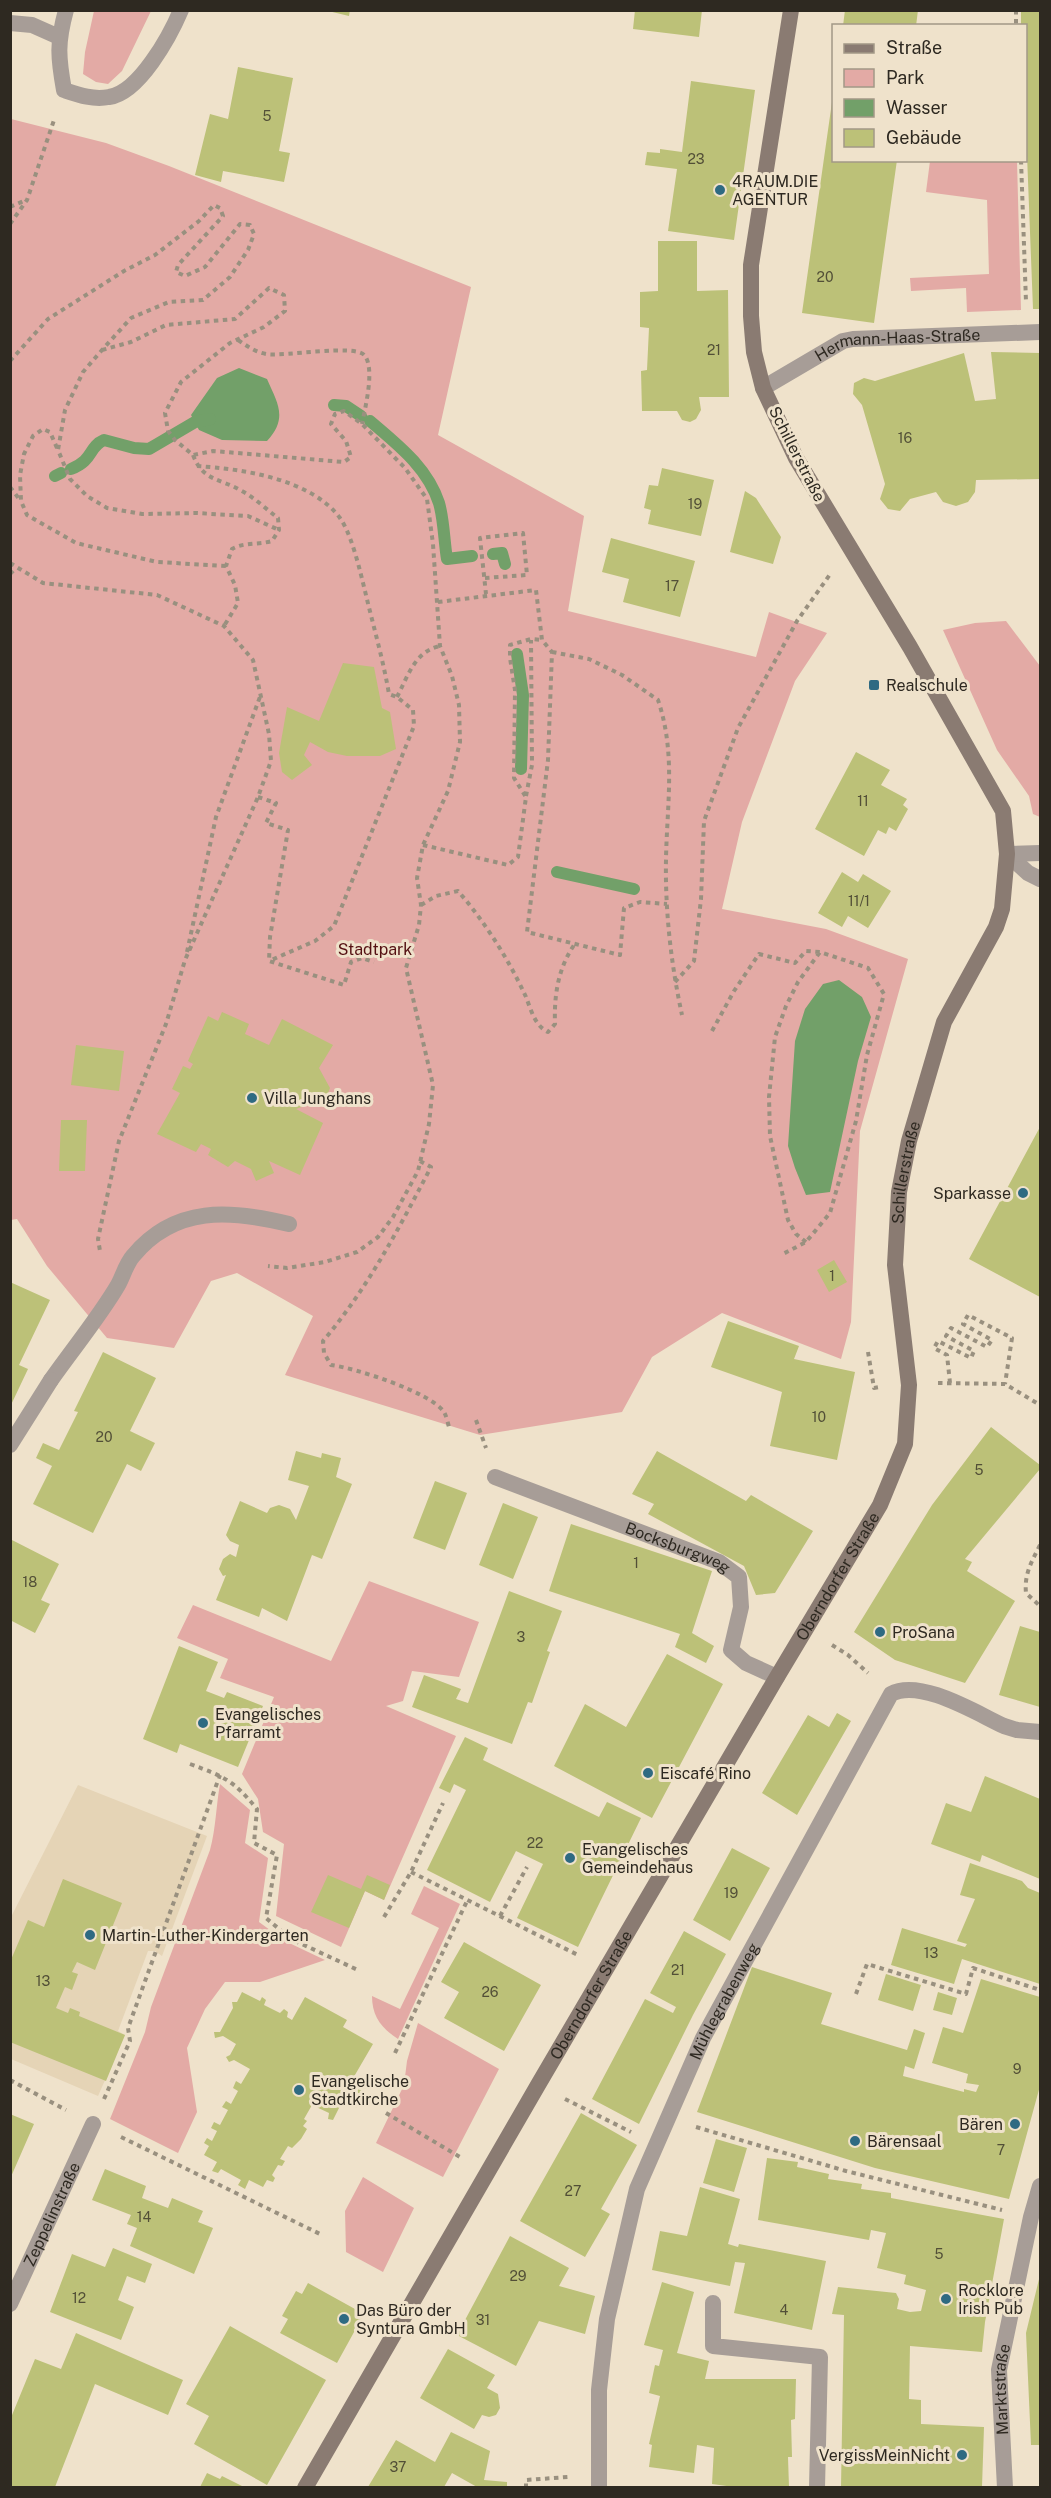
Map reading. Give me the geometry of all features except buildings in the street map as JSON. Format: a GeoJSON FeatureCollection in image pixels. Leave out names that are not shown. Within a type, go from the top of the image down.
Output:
{"type":"FeatureCollection","features":[{"type":"Feature","properties":{"kind":"main road","name":"Schillerstraße"},"geometry":{"type":"LineString","coordinates":[[792,10],[751,265],[753,343],[763,388],[796,458],[910,647],[1003,811],[1007,855],[1002,909],[996,927],[944,1022],[909,1142],[898,1192],[895,1265],[909,1396],[905,1444],[880,1505]]}},
{"type":"Feature","properties":{"kind":"main road","name":"Oberndorfer Straße"},"geometry":{"type":"LineString","coordinates":[[305,2487],[538,2085],[880,1505]]}},
{"type":"Feature","properties":{"kind":"street"},"geometry":{"type":"LineString","coordinates":[[66,10],[59,37],[58,55],[64,90],[84,98],[111,98],[138,81],[170,38],[181,10]]}},
{"type":"Feature","properties":{"kind":"street"},"geometry":{"type":"LineString","coordinates":[[10,23],[32,25],[59,37]]}},
{"type":"Feature","properties":{"kind":"street","name":"Hermann-Haas-Straße"},"geometry":{"type":"LineString","coordinates":[[763,388],[843,341],[1034,332]]}},
{"type":"Feature","properties":{"kind":"street"},"geometry":{"type":"LineString","coordinates":[[1007,855],[1041,853]]}},
{"type":"Feature","properties":{"kind":"street"},"geometry":{"type":"LineString","coordinates":[[1007,855],[1028,873],[1041,879]]}},
{"type":"Feature","properties":{"kind":"street"},"geometry":{"type":"LineString","coordinates":[[10,1445],[51,1380],[118,1286],[131,1258],[149,1239],[183,1219],[223,1212],[263,1217],[290,1224]]}},
{"type":"Feature","properties":{"kind":"street","name":"Bocksburgweg"},"geometry":{"type":"LineString","coordinates":[[495,1477],[719,1562],[739,1577],[741,1607],[731,1650],[746,1663],[777,1677]]}},
{"type":"Feature","properties":{"kind":"street","name":"Mühlegrabenweg"},"geometry":{"type":"LineString","coordinates":[[599,2481],[599,2390],[607,2319],[637,2189],[703,2038],[891,1694],[900,1689],[923,1690],[1004,1726],[1017,1730],[1041,1732]]}},
{"type":"Feature","properties":{"kind":"street","name":"Zeppelinstraße"},"geometry":{"type":"LineString","coordinates":[[10,2304],[93,2124]]}},
{"type":"Feature","properties":{"kind":"street","name":"Marktstraße"},"geometry":{"type":"LineString","coordinates":[[1005,2487],[999,2370],[1036,2219],[1041,2186]]}},
{"type":"Feature","properties":{"kind":"street"},"geometry":{"type":"LineString","coordinates":[[713,2303],[713,2346],[820,2357],[817,2487]]}},
{"type":"Feature","properties":{"kind":"path"},"geometry":{"type":"LineString","coordinates":[[10,224],[27,200],[48,137]]}},
{"type":"Feature","properties":{"kind":"path"},"geometry":{"type":"LineString","coordinates":[[1021,162],[1034,332]]}},
{"type":"Feature","properties":{"kind":"path"},"geometry":{"type":"LineString","coordinates":[[10,207],[27,200]]}},
{"type":"Feature","properties":{"kind":"path"},"geometry":{"type":"LineString","coordinates":[[10,361],[48,319],[124,271],[155,255],[199,221],[213,205],[220,208],[223,216],[178,265],[176,272],[185,276],[205,267],[240,224],[250,225],[254,234],[248,249],[230,277],[203,300],[170,302],[131,318],[102,350],[84,372],[65,410],[58,450]]}},
{"type":"Feature","properties":{"kind":"path"},"geometry":{"type":"LineString","coordinates":[[102,350],[131,342],[166,326],[235,319],[269,288],[284,295],[285,311],[264,327],[216,354],[181,382],[165,413],[168,431],[193,455],[197,466],[206,476],[241,490],[278,518],[279,530],[272,542],[240,544],[232,549],[226,566],[235,585],[238,603],[224,626]]}},
{"type":"Feature","properties":{"kind":"path"},"geometry":{"type":"LineString","coordinates":[[238,340],[254,350],[267,354],[289,355],[349,350],[362,352],[367,358],[369,374],[362,424]]}},
{"type":"Feature","properties":{"kind":"path"},"geometry":{"type":"LineString","coordinates":[[193,455],[213,451],[344,462],[351,457],[346,441],[331,424],[335,414],[344,411],[362,424],[405,468],[427,499],[438,602],[440,646],[452,676],[459,705],[460,742],[448,791],[423,845],[417,878],[421,905],[419,926],[406,968],[433,1085],[429,1124],[420,1161],[413,1181],[393,1217],[378,1237],[357,1252],[325,1262],[287,1268],[268,1266]]}},
{"type":"Feature","properties":{"kind":"path"},"geometry":{"type":"LineString","coordinates":[[21,501],[20,475],[24,454],[33,436],[43,429],[50,432],[70,479],[87,496],[107,508],[142,514],[196,513],[248,516],[279,530]]}},
{"type":"Feature","properties":{"kind":"path"},"geometry":{"type":"LineString","coordinates":[[197,466],[222,467],[279,479],[317,496],[340,518],[356,556],[389,694],[413,710],[414,726],[334,926],[315,942],[269,961]]}},
{"type":"Feature","properties":{"kind":"path"},"geometry":{"type":"LineString","coordinates":[[10,487],[21,501],[27,515],[76,543],[157,562],[226,566]]}},
{"type":"Feature","properties":{"kind":"path"},"geometry":{"type":"LineString","coordinates":[[485,578],[527,575],[523,533],[480,538],[486,594]]}},
{"type":"Feature","properties":{"kind":"path"},"geometry":{"type":"LineString","coordinates":[[675,982],[694,961],[701,899],[704,821],[738,728],[797,621],[848,547]]}},
{"type":"Feature","properties":{"kind":"path"},"geometry":{"type":"LineString","coordinates":[[10,563],[43,583],[157,595],[224,626],[253,660],[269,734],[271,761],[258,797],[185,960]]}},
{"type":"Feature","properties":{"kind":"path"},"geometry":{"type":"LineString","coordinates":[[10,574],[16,568]]}},
{"type":"Feature","properties":{"kind":"path"},"geometry":{"type":"LineString","coordinates":[[438,602],[486,594],[536,590],[542,640],[552,652],[589,659],[622,675],[658,700],[668,736],[671,796],[666,859],[667,904],[675,982],[682,1015]]}},
{"type":"Feature","properties":{"kind":"path"},"geometry":{"type":"LineString","coordinates":[[526,797],[514,778],[515,690],[510,645],[531,639],[542,640]]}},
{"type":"Feature","properties":{"kind":"path"},"geometry":{"type":"LineString","coordinates":[[423,845],[508,866],[518,857],[532,765],[531,639]]}},
{"type":"Feature","properties":{"kind":"path"},"geometry":{"type":"LineString","coordinates":[[396,697],[416,660],[428,648],[440,646]]}},
{"type":"Feature","properties":{"kind":"path"},"geometry":{"type":"LineString","coordinates":[[552,652],[548,760],[527,932],[620,955],[624,908],[640,902],[667,904]]}},
{"type":"Feature","properties":{"kind":"path"},"geometry":{"type":"LineString","coordinates":[[118,1286],[102,1263],[98,1239],[119,1141],[166,1024],[185,960],[216,817],[261,693]]}},
{"type":"Feature","properties":{"kind":"path"},"geometry":{"type":"LineString","coordinates":[[258,797],[276,803],[266,823],[288,830],[270,937],[269,961]]}},
{"type":"Feature","properties":{"kind":"path"},"geometry":{"type":"LineString","coordinates":[[421,905],[436,897],[458,891],[479,915],[524,992],[538,1024],[548,1032],[555,1024],[554,997],[564,960],[574,945]]}},
{"type":"Feature","properties":{"kind":"path"},"geometry":{"type":"LineString","coordinates":[[712,1031],[734,991],[759,954],[795,963],[806,951],[820,952],[868,968],[884,994],[867,1055],[856,1121],[830,1213],[806,1242],[781,1255]]}},
{"type":"Feature","properties":{"kind":"path"},"geometry":{"type":"LineString","coordinates":[[806,1242],[796,1234],[788,1220],[770,1136],[769,1097],[775,1037],[786,1006],[798,982],[820,952]]}},
{"type":"Feature","properties":{"kind":"path"},"geometry":{"type":"LineString","coordinates":[[269,961],[344,985],[351,962],[362,958],[374,962]]}},
{"type":"Feature","properties":{"kind":"path"},"geometry":{"type":"LineString","coordinates":[[420,1161],[431,1167],[384,1256],[346,1314],[323,1341],[324,1353],[331,1365],[348,1367],[378,1377],[426,1399],[444,1412],[450,1430]]}},
{"type":"Feature","properties":{"kind":"path"},"geometry":{"type":"LineString","coordinates":[[1005,1384],[1012,1338],[968,1315],[963,1324],[992,1340],[987,1347],[951,1328],[946,1336],[974,1351],[971,1358],[938,1341],[934,1348],[947,1355],[950,1383],[1005,1384],[1041,1405]]}},
{"type":"Feature","properties":{"kind":"path"},"geometry":{"type":"LineString","coordinates":[[1041,1545],[1025,1581],[1026,1593],[1041,1606]]}},
{"type":"Feature","properties":{"kind":"path"},"geometry":{"type":"LineString","coordinates":[[190,1764],[220,1775],[237,1786],[257,1809],[254,1843],[277,1855],[266,1918],[291,1939],[360,1971]]}},
{"type":"Feature","properties":{"kind":"path"},"geometry":{"type":"LineString","coordinates":[[93,2124],[130,2041],[128,2028],[220,1775]]}},
{"type":"Feature","properties":{"kind":"path"},"geometry":{"type":"LineString","coordinates":[[384,1917],[411,1872],[443,1803]]}},
{"type":"Feature","properties":{"kind":"path"},"geometry":{"type":"LineString","coordinates":[[500,1916],[527,1867]]}},
{"type":"Feature","properties":{"kind":"path"},"geometry":{"type":"LineString","coordinates":[[411,1872],[606,1969]]}},
{"type":"Feature","properties":{"kind":"path"},"geometry":{"type":"LineString","coordinates":[[395,2053],[467,1901]]}},
{"type":"Feature","properties":{"kind":"path"},"geometry":{"type":"LineString","coordinates":[[856,1994],[867,1964],[966,1994],[973,1968],[1041,1990]]}},
{"type":"Feature","properties":{"kind":"path"},"geometry":{"type":"LineString","coordinates":[[10,2080],[93,2124],[320,2234]]}},
{"type":"Feature","properties":{"kind":"path"},"geometry":{"type":"LineString","coordinates":[[538,2085],[656,2145]]}},
{"type":"Feature","properties":{"kind":"path"},"geometry":{"type":"LineString","coordinates":[[386,2113],[487,2173]]}},
{"type":"Feature","properties":{"kind":"path"},"geometry":{"type":"LineString","coordinates":[[667,2118],[846,2171],[1036,2219]]}},
{"type":"Feature","properties":{"kind":"path"},"geometry":{"type":"LineString","coordinates":[[526,2487],[526,2480],[599,2481]]}},
{"type":"Feature","properties":{"kind":"shaded area","name":"Martin-Luther-Kindergarten"},"geometry":{"type":"Polygon","coordinates":[[[78,1785],[207,1836],[162,1956],[155,1951],[148,1951],[118,2031],[125,2035],[98,2096],[11,2059],[10,1919],[78,1785]]]}},
{"type":"Feature","properties":{"kind":"green space"},"geometry":{"type":"Polygon","coordinates":[[[94,11],[151,11],[122,71],[108,84],[96,82],[83,74],[85,52],[94,11]]]}},
{"type":"Feature","properties":{"kind":"green space","name":"Stadtpark"},"geometry":{"type":"Polygon","coordinates":[[[11,119],[106,143],[169,166],[471,287],[438,435],[584,516],[568,611],[756,657],[769,612],[827,633],[795,681],[742,822],[722,909],[826,929],[908,959],[860,1131],[851,1322],[841,1359],[722,1313],[652,1357],[622,1412],[480,1435],[285,1375],[313,1316],[237,1273],[211,1281],[174,1348],[107,1338],[47,1266],[17,1219],[11,1220],[11,119]]]}},
{"type":"Feature","properties":{"kind":"green space"},"geometry":{"type":"Polygon","coordinates":[[[930,162],[1017,162],[1021,310],[967,312],[966,288],[911,291],[910,278],[989,274],[987,200],[926,192],[930,162]]]}},
{"type":"Feature","properties":{"kind":"green space"},"geometry":{"type":"Polygon","coordinates":[[[1006,621],[1040,666],[1040,817],[1033,814],[1029,796],[997,750],[943,630],[975,623],[1006,621]]]}},
{"type":"Feature","properties":{"kind":"green space"},"geometry":{"type":"Polygon","coordinates":[[[369,1581],[479,1622],[459,1677],[412,1671],[403,1701],[386,1706],[456,1736],[384,1900],[365,1891],[341,1947],[276,1916],[284,1844],[263,1832],[258,1799],[242,1774],[274,1697],[220,1678],[228,1659],[177,1638],[193,1605],[331,1661],[369,1581]]]}},
{"type":"Feature","properties":{"kind":"green space"},"geometry":{"type":"Polygon","coordinates":[[[220,1784],[250,1810],[245,1843],[268,1858],[259,1922],[285,1941],[325,1960],[260,1982],[225,1982],[205,2009],[187,2048],[197,2112],[178,2153],[110,2119],[145,2032],[151,2007],[210,1850],[220,1784]]]}},
{"type":"Feature","properties":{"kind":"green space"},"geometry":{"type":"Polygon","coordinates":[[[424,1886],[460,1904],[398,2039],[379,2021],[372,2003],[372,1996],[400,2009],[439,1928],[411,1914],[424,1886]]]}},
{"type":"Feature","properties":{"kind":"green space"},"geometry":{"type":"Polygon","coordinates":[[[418,2023],[499,2069],[443,2177],[376,2143],[404,2085],[407,2061],[418,2023]]]}},
{"type":"Feature","properties":{"kind":"green space"},"geometry":{"type":"Polygon","coordinates":[[[363,2177],[414,2208],[383,2272],[346,2252],[345,2211],[363,2177]]]}},
{"type":"Feature","properties":{"kind":"water"},"geometry":{"type":"Polygon","coordinates":[[[239,368],[267,379],[275,396],[279,418],[267,441],[222,440],[199,430],[191,415],[217,378],[239,368]]]}},
{"type":"Feature","properties":{"kind":"water"},"geometry":{"type":"Polygon","coordinates":[[[839,980],[862,997],[871,1017],[858,1061],[830,1192],[806,1195],[788,1146],[795,1041],[805,1009],[823,984],[839,980]]]}},
{"type":"Feature","properties":{"kind":"waterway"},"geometry":{"type":"LineString","coordinates":[[334,405],[346,406],[361,416]]}},
{"type":"Feature","properties":{"kind":"waterway"},"geometry":{"type":"LineString","coordinates":[[71,469],[84,462],[95,446],[104,440],[134,448],[149,449],[195,422],[210,419]]}},
{"type":"Feature","properties":{"kind":"waterway"},"geometry":{"type":"LineString","coordinates":[[370,421],[410,458],[434,490],[441,510],[447,559],[472,556]]}},
{"type":"Feature","properties":{"kind":"waterway"},"geometry":{"type":"LineString","coordinates":[[55,476],[61,473]]}},
{"type":"Feature","properties":{"kind":"waterway"},"geometry":{"type":"LineString","coordinates":[[493,554],[502,553],[505,564]]}},
{"type":"Feature","properties":{"kind":"waterway"},"geometry":{"type":"LineString","coordinates":[[517,654],[523,695],[521,769]]}},
{"type":"Feature","properties":{"kind":"waterway"},"geometry":{"type":"LineString","coordinates":[[557,872],[634,889]]}},
{"type":"Feature","properties":{"kind":"place","name":"4RAUM.DIE AGENTUR"},"geometry":{"type":"Point","coordinates":[720,190]}},
{"type":"Feature","properties":{"kind":"place","name":"Realschule"},"geometry":{"type":"Point","coordinates":[874,685]}},
{"type":"Feature","properties":{"kind":"place","name":"Villa Junghans"},"geometry":{"type":"Point","coordinates":[252,1098]}},
{"type":"Feature","properties":{"kind":"place","name":"Sparkasse"},"geometry":{"type":"Point","coordinates":[1023,1193]}},
{"type":"Feature","properties":{"kind":"place","name":"ProSana"},"geometry":{"type":"Point","coordinates":[880,1632]}},
{"type":"Feature","properties":{"kind":"place","name":"Evangelisches Pfarramt"},"geometry":{"type":"Point","coordinates":[203,1723]}},
{"type":"Feature","properties":{"kind":"place","name":"Eiscafé Rino"},"geometry":{"type":"Point","coordinates":[648,1773]}},
{"type":"Feature","properties":{"kind":"place","name":"Evangelisches Gemeindehaus"},"geometry":{"type":"Point","coordinates":[570,1858]}},
{"type":"Feature","properties":{"kind":"place","name":"Martin-Luther-Kindergarten"},"geometry":{"type":"Point","coordinates":[90,1935]}},
{"type":"Feature","properties":{"kind":"place","name":"Evangelische Stadtkirche"},"geometry":{"type":"Point","coordinates":[299,2090]}},
{"type":"Feature","properties":{"kind":"place","name":"Bären"},"geometry":{"type":"Point","coordinates":[1015,2124]}},
{"type":"Feature","properties":{"kind":"place","name":"Bärensaal"},"geometry":{"type":"Point","coordinates":[855,2141]}},
{"type":"Feature","properties":{"kind":"place","name":"Rocklore Irish Pub"},"geometry":{"type":"Point","coordinates":[946,2299]}},
{"type":"Feature","properties":{"kind":"place","name":"Das Büro der Syntura GmbH"},"geometry":{"type":"Point","coordinates":[344,2319]}},
{"type":"Feature","properties":{"kind":"place","name":"VergissMeinNicht"},"geometry":{"type":"Point","coordinates":[962,2455]}}]}
